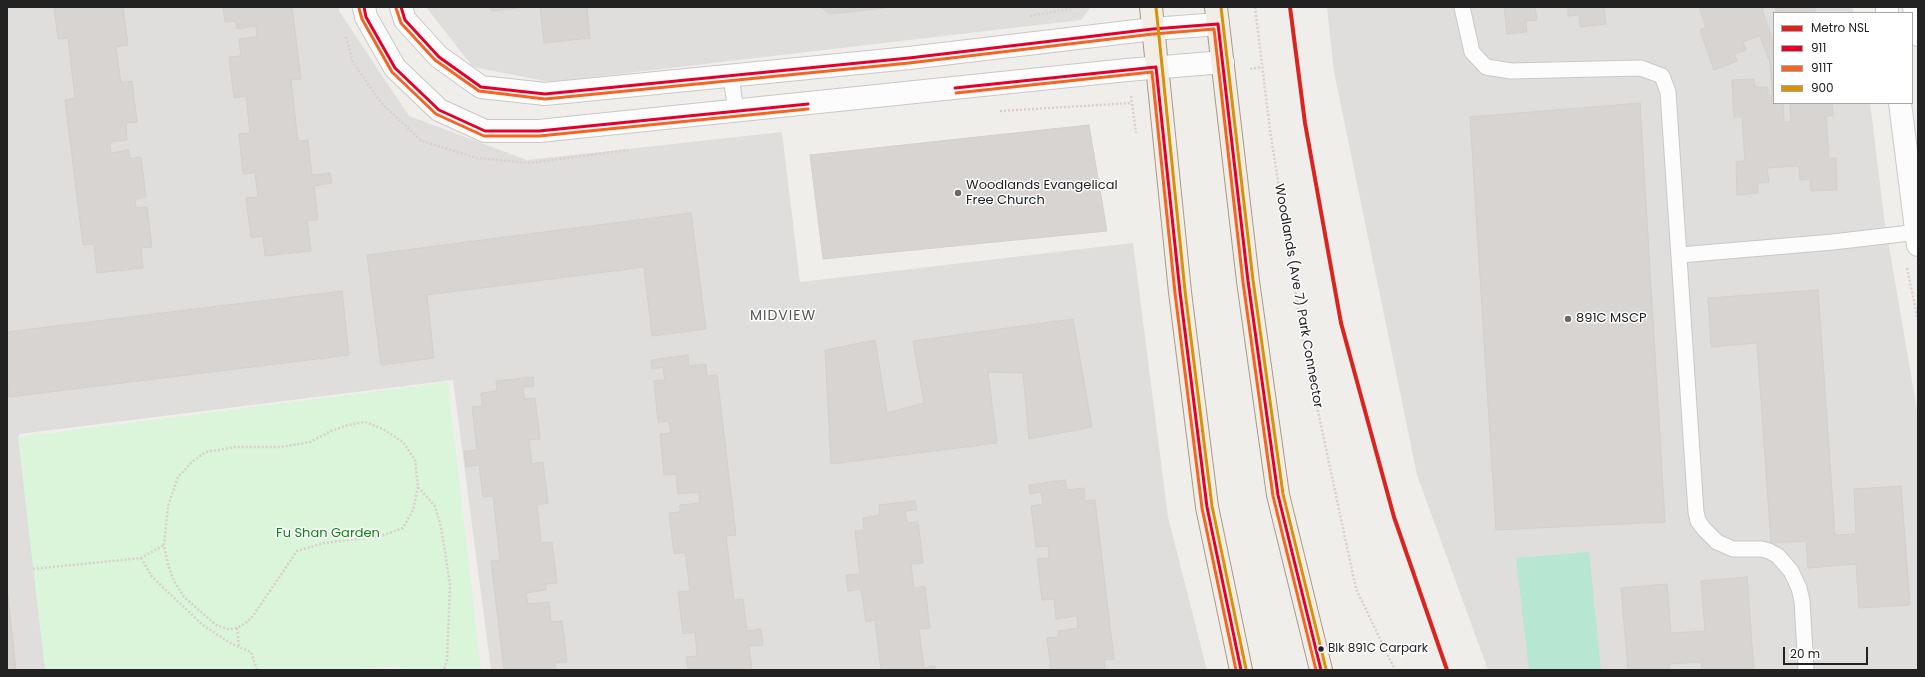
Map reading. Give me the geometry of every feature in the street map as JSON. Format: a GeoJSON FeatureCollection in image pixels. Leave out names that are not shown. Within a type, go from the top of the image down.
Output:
{"type":"FeatureCollection","features":[{"type":"Feature","properties":{"kind":"main road"},"geometry":{"type":"LineString","coordinates":[[1150,7],[1180,292],[1208,507],[1241,670]]}},
{"type":"Feature","properties":{"kind":"main road"},"geometry":{"type":"LineString","coordinates":[[1217,16],[1248,281],[1278,495],[1321,670]]}},
{"type":"Feature","properties":{"kind":"street"},"geometry":{"type":"LineString","coordinates":[[364,7],[366,17],[395,68],[439,110],[485,131],[539,131],[736,112],[1156,67],[1223,62]]}},
{"type":"Feature","properties":{"kind":"street"},"geometry":{"type":"LineString","coordinates":[[401,7],[406,20],[438,57],[481,87],[545,94],[908,58],[1153,29],[1217,16]]}},
{"type":"Feature","properties":{"kind":"street"},"geometry":{"type":"LineString","coordinates":[[1914,7],[1918,35]]}},
{"type":"Feature","properties":{"kind":"street"},"geometry":{"type":"LineString","coordinates":[[1900,104],[1917,236]]}},
{"type":"Feature","properties":{"kind":"lane"},"geometry":{"type":"LineString","coordinates":[[1462,7],[1472,52],[1486,67],[1510,71],[1641,68],[1662,76],[1668,92],[1696,512],[1698,521],[1710,537],[1726,547],[1738,550],[1761,549],[1769,551],[1778,556],[1790,571],[1799,588],[1802,601],[1806,670]]}},
{"type":"Feature","properties":{"kind":"lane"},"geometry":{"type":"LineString","coordinates":[[732,76],[736,112]]}},
{"type":"Feature","properties":{"kind":"lane"},"geometry":{"type":"LineString","coordinates":[[1680,255],[1917,236]]}},
{"type":"Feature","properties":{"kind":"path","name":"Woodlands (Ave 7) Park Connector"},"geometry":{"type":"LineString","coordinates":[[1255,7],[1270,130],[1303,341],[1356,589],[1395,670]]}},
{"type":"Feature","properties":{"kind":"path"},"geometry":{"type":"LineString","coordinates":[[365,422],[383,430],[403,442],[415,460],[418,487],[413,510],[403,528],[381,536],[324,544],[297,550],[253,616],[237,628],[228,629],[216,625],[184,597],[174,581],[168,564],[164,545],[168,506],[178,477],[193,461],[206,452],[235,447],[281,447],[310,442],[331,431],[348,425],[365,422]]}},
{"type":"Feature","properties":{"kind":"path"},"geometry":{"type":"LineString","coordinates":[[418,487],[435,506],[442,527],[450,584],[447,660],[444,670]]}},
{"type":"Feature","properties":{"kind":"path"},"geometry":{"type":"LineString","coordinates":[[33,569],[141,558],[164,545]]}},
{"type":"Feature","properties":{"kind":"path"},"geometry":{"type":"LineString","coordinates":[[141,558],[152,577],[199,621],[251,652],[257,670]]}},
{"type":"Feature","properties":{"kind":"path"},"geometry":{"type":"LineString","coordinates":[[237,628],[239,646]]}},
{"type":"Feature","properties":{"kind":"shaded area"},"geometry":{"type":"Polygon","coordinates":[[[7,7],[339,7],[339,11],[409,116],[527,160],[782,132],[800,282],[1133,243],[1168,517],[1207,670],[491,670],[453,380],[19,434],[49,670],[7,670],[7,7]]]}},
{"type":"Feature","properties":{"kind":"shaded area"},"geometry":{"type":"Polygon","coordinates":[[[426,7],[1091,7],[1081,20],[550,82],[473,67],[426,7]]]}},
{"type":"Feature","properties":{"kind":"shaded area"},"geometry":{"type":"Polygon","coordinates":[[[1327,7],[1852,7],[1854,12],[1773,12],[1773,104],[1870,104],[1884,217],[1918,416],[1918,670],[1488,670],[1417,475],[1334,72],[1327,7]]]}},
{"type":"Feature","properties":{"kind":"green space","name":"Fu Shan Garden"},"geometry":{"type":"Polygon","coordinates":[[[448,382],[481,670],[401,670],[400,665],[353,670],[45,670],[18,437],[448,382]]]}},
{"type":"Feature","properties":{"kind":"green space"},"geometry":{"type":"Polygon","coordinates":[[[1589,552],[1601,670],[1529,670],[1516,558],[1589,552]]]}},
{"type":"Feature","properties":{"kind":"building"},"geometry":{"type":"Polygon","coordinates":[[[54,7],[123,7],[128,45],[116,47],[121,83],[132,81],[137,122],[126,123],[127,140],[110,142],[111,153],[129,150],[130,159],[141,157],[146,197],[135,199],[136,208],[147,207],[152,247],[141,248],[143,268],[97,273],[94,244],[83,245],[65,100],[75,98],[68,38],[58,39],[54,7]]]}},
{"type":"Feature","properties":{"kind":"building"},"geometry":{"type":"Polygon","coordinates":[[[223,7],[292,7],[301,79],[291,80],[298,141],[308,140],[312,175],[330,173],[332,183],[314,186],[318,220],[307,221],[311,251],[265,256],[263,236],[251,238],[246,198],[258,197],[255,173],[243,174],[239,134],[250,133],[246,96],[234,98],[229,57],[241,56],[239,39],[257,37],[256,26],[237,29],[236,21],[225,22],[223,7]]]}},
{"type":"Feature","properties":{"kind":"building"},"geometry":{"type":"Polygon","coordinates":[[[491,7],[527,7],[491,11],[491,7]]]}},
{"type":"Feature","properties":{"kind":"building"},"geometry":{"type":"Polygon","coordinates":[[[540,7],[587,7],[590,38],[544,43],[540,7]]]}},
{"type":"Feature","properties":{"kind":"building"},"geometry":{"type":"Polygon","coordinates":[[[820,7],[893,7],[830,14],[820,7]]]}},
{"type":"Feature","properties":{"kind":"building"},"geometry":{"type":"Polygon","coordinates":[[[1504,7],[1535,7],[1537,20],[1526,21],[1527,32],[1507,34],[1504,7]]]}},
{"type":"Feature","properties":{"kind":"building"},"geometry":{"type":"Polygon","coordinates":[[[1568,7],[1604,7],[1606,24],[1580,27],[1579,15],[1568,16],[1568,7]]]}},
{"type":"Feature","properties":{"kind":"building"},"geometry":{"type":"Polygon","coordinates":[[[1699,7],[1767,7],[1762,9],[1773,41],[1773,104],[1783,104],[1784,122],[1791,122],[1790,104],[1832,104],[1833,116],[1826,116],[1829,158],[1836,158],[1837,190],[1811,191],[1810,179],[1800,180],[1799,166],[1767,168],[1769,182],[1758,183],[1758,193],[1737,195],[1736,162],[1745,161],[1742,117],[1734,117],[1732,80],[1754,79],[1755,87],[1768,87],[1768,95],[1772,95],[1770,63],[1760,36],[1743,42],[1746,50],[1734,54],[1737,61],[1714,70],[1700,30],[1706,27],[1699,7]]]}},
{"type":"Feature","properties":{"kind":"building"},"geometry":{"type":"Polygon","coordinates":[[[1775,7],[1814,7],[1816,12],[1777,12],[1775,7]]]}},
{"type":"Feature","properties":{"kind":"building","name":"891C MSCP"},"geometry":{"type":"Polygon","coordinates":[[[1640,103],[1665,522],[1496,530],[1470,117],[1640,103]]]}},
{"type":"Feature","properties":{"kind":"building","name":"Woodlands Evangelical Free Church"},"geometry":{"type":"Polygon","coordinates":[[[1089,125],[1107,231],[823,259],[810,155],[1089,125]]]}},
{"type":"Feature","properties":{"kind":"building"},"geometry":{"type":"Polygon","coordinates":[[[691,213],[706,329],[652,336],[644,267],[427,295],[434,358],[381,365],[367,255],[691,213]]]}},
{"type":"Feature","properties":{"kind":"building"},"geometry":{"type":"Polygon","coordinates":[[[1818,290],[1835,535],[1856,534],[1854,489],[1901,486],[1910,605],[1859,608],[1856,564],[1808,568],[1806,541],[1771,543],[1757,343],[1711,347],[1708,298],[1818,290]]]}},
{"type":"Feature","properties":{"kind":"building"},"geometry":{"type":"Polygon","coordinates":[[[342,291],[349,355],[9,397],[7,377],[7,332],[342,291]]]}},
{"type":"Feature","properties":{"kind":"building"},"geometry":{"type":"Polygon","coordinates":[[[1073,319],[1092,427],[1029,439],[1023,373],[988,372],[997,443],[831,464],[825,350],[875,340],[887,413],[924,403],[913,341],[1073,319]]]}},
{"type":"Feature","properties":{"kind":"building"},"geometry":{"type":"Polygon","coordinates":[[[688,355],[689,366],[706,364],[707,376],[717,375],[736,535],[726,536],[734,600],[743,599],[747,631],[761,629],[763,645],[749,646],[752,670],[688,670],[686,657],[697,656],[695,632],[683,634],[678,592],[690,591],[685,552],[674,554],[669,513],[680,512],[680,505],[700,503],[699,492],[678,494],[676,474],[664,475],[660,434],[671,433],[669,421],[658,422],[654,381],[665,380],[663,367],[652,369],[651,360],[688,355]]]}},
{"type":"Feature","properties":{"kind":"building"},"geometry":{"type":"Polygon","coordinates":[[[533,377],[534,386],[523,387],[524,399],[535,398],[540,439],[529,440],[532,464],[543,462],[548,503],[537,505],[541,543],[552,542],[557,583],[546,584],[546,590],[526,593],[528,604],[549,602],[551,622],[562,621],[567,662],[555,663],[556,670],[504,670],[491,561],[500,560],[493,496],[483,497],[479,465],[466,467],[464,451],[477,450],[472,407],[482,406],[481,393],[497,391],[496,381],[533,377]]]}},
{"type":"Feature","properties":{"kind":"building"},"geometry":{"type":"Polygon","coordinates":[[[1065,480],[1067,490],[1084,488],[1085,501],[1095,500],[1114,659],[1104,660],[1105,670],[1051,670],[1047,638],[1058,637],[1058,631],[1078,628],[1077,616],[1056,619],[1054,599],[1042,600],[1037,559],[1049,558],[1048,546],[1036,547],[1031,506],[1043,504],[1041,492],[1030,494],[1029,485],[1065,480]]]}},
{"type":"Feature","properties":{"kind":"building"},"geometry":{"type":"Polygon","coordinates":[[[915,501],[917,510],[905,511],[907,523],[918,522],[923,563],[911,564],[914,588],[925,586],[930,628],[919,629],[924,668],[935,666],[935,670],[881,670],[875,620],[866,622],[861,589],[848,591],[846,575],[860,574],[855,531],[864,530],[863,518],[880,515],[879,505],[915,501]]]}},
{"type":"Feature","properties":{"kind":"building"},"geometry":{"type":"Polygon","coordinates":[[[1747,577],[1754,670],[1702,670],[1701,662],[1669,664],[1670,670],[1628,670],[1621,588],[1667,584],[1671,633],[1705,631],[1701,581],[1747,577]]]}},
{"type":"Feature","properties":{"kind":"building"},"geometry":{"type":"Polygon","coordinates":[[[7,588],[16,670],[7,670],[7,588]]]}},
{"type":"Feature","properties":{"kind":"metro line","name":"NSL"},"geometry":{"type":"LineString","coordinates":[[1290,7],[1305,123],[1341,323],[1394,517],[1447,670]]}},
{"type":"Feature","properties":{"kind":"transit line","name":"911"},"geometry":{"type":"LineString","coordinates":[[364,7],[366,17],[395,68],[439,110],[485,131],[539,131],[808,104]]}},
{"type":"Feature","properties":{"kind":"transit line","name":"911"},"geometry":{"type":"LineString","coordinates":[[401,7],[405,20],[439,57],[481,87],[545,94],[909,58],[1153,29],[1218,24],[1248,281],[1278,495],[1321,670]]}},
{"type":"Feature","properties":{"kind":"transit line","name":"900"},"geometry":{"type":"LineString","coordinates":[[1156,7],[1185,291],[1212,506],[1246,669]]}},
{"type":"Feature","properties":{"kind":"transit line","name":"900"},"geometry":{"type":"LineString","coordinates":[[1221,7],[1253,280],[1283,494],[1326,669]]}},
{"type":"Feature","properties":{"kind":"transit line","name":"911T"},"geometry":{"type":"LineString","coordinates":[[359,8],[362,19],[392,72],[436,114],[484,136],[539,136],[808,109]]}},
{"type":"Feature","properties":{"kind":"transit line","name":"911T"},"geometry":{"type":"LineString","coordinates":[[396,8],[401,23],[435,60],[479,91],[545,99],[909,63],[1153,34],[1214,29],[1243,282],[1273,496],[1316,670]]}},
{"type":"Feature","properties":{"kind":"transit line","name":"911"},"geometry":{"type":"LineString","coordinates":[[955,88],[1156,67],[1180,292],[1207,507],[1241,670]]}},
{"type":"Feature","properties":{"kind":"transit line","name":"911T"},"geometry":{"type":"LineString","coordinates":[[956,93],[1152,72],[1175,293],[1202,508],[1236,670]]}},
{"type":"Feature","properties":{"kind":"place","name":"Woodlands Evangelical Free Church"},"geometry":{"type":"Point","coordinates":[958,193]}},
{"type":"Feature","properties":{"kind":"place","name":"891C MSCP"},"geometry":{"type":"Point","coordinates":[1568,319]}},
{"type":"Feature","properties":{"kind":"place","name":"Blk 891C Carpark"},"geometry":{"type":"Point","coordinates":[1321,649]}},
{"type":"Feature","properties":{"kind":"district","name":"MIDVIEW"},"geometry":{"type":"Point","coordinates":[783,316]}}]}
